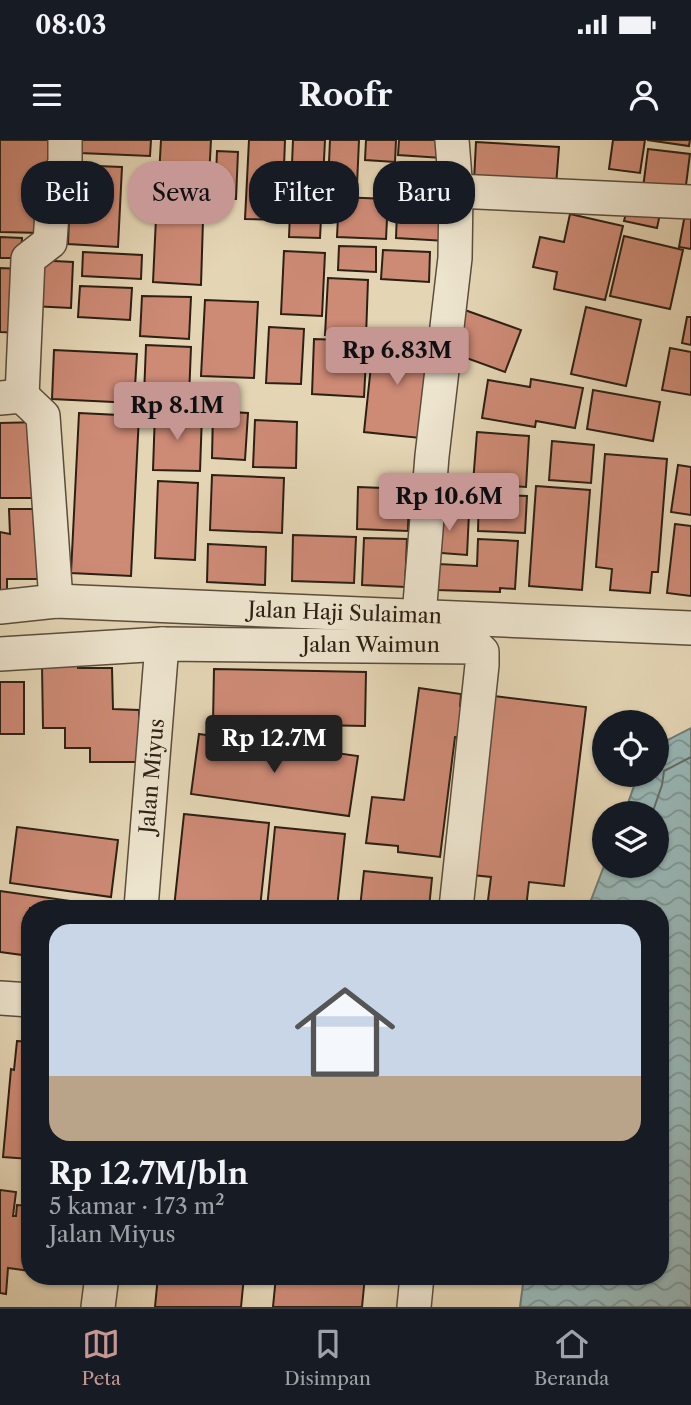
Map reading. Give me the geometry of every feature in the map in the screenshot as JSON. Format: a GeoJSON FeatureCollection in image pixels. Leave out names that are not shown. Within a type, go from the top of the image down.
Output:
{"type":"FeatureCollection","features":[{"type":"Feature","properties":{"kind":"street"},"geometry":{"type":"LineString","coordinates":[[56,601],[43,416],[11,398],[28,259],[50,242],[54,184],[65,164],[65,140]]}},
{"type":"Feature","properties":{"kind":"street"},"geometry":{"type":"LineString","coordinates":[[452,140],[454,161]]}},
{"type":"Feature","properties":{"kind":"street"},"geometry":{"type":"LineString","coordinates":[[475,192],[691,202]]}},
{"type":"Feature","properties":{"kind":"street"},"geometry":{"type":"LineString","coordinates":[[419,616],[432,456],[456,258],[456,224]]}},
{"type":"Feature","properties":{"kind":"street","name":"Jalan Haji Sulaiman"},"geometry":{"type":"LineString","coordinates":[[0,607],[56,601],[691,628]]}},
{"type":"Feature","properties":{"kind":"street","name":"Jalan Waimun"},"geometry":{"type":"LineString","coordinates":[[0,654],[162,644],[469,646],[480,650],[482,664],[457,900]]}},
{"type":"Feature","properties":{"kind":"street","name":"Jalan Miyus"},"geometry":{"type":"LineString","coordinates":[[142,900],[162,644]]}},
{"type":"Feature","properties":{"kind":"street"},"geometry":{"type":"LineString","coordinates":[[0,998],[21,999]]}},
{"type":"Feature","properties":{"kind":"street"},"geometry":{"type":"LineString","coordinates":[[98,1307],[101,1285]]}},
{"type":"Feature","properties":{"kind":"street"},"geometry":{"type":"LineString","coordinates":[[414,1307],[416,1285]]}},
{"type":"Feature","properties":{"kind":"water"},"geometry":{"type":"Polygon","coordinates":[[[691,728],[691,1307],[520,1307],[523,1285],[669,1285],[669,900],[591,900],[599,878],[669,878],[669,801],[629,801],[634,787],[669,787],[669,739],[691,728]]]}},
{"type":"Feature","properties":{"kind":"building"},"geometry":{"type":"Polygon","coordinates":[[[0,140],[57,140],[54,161],[21,161],[21,224],[43,224],[42,233],[0,232],[0,140]]]}},
{"type":"Feature","properties":{"kind":"building"},"geometry":{"type":"Polygon","coordinates":[[[81,140],[151,140],[150,156],[80,153],[81,140]]]}},
{"type":"Feature","properties":{"kind":"building"},"geometry":{"type":"Polygon","coordinates":[[[161,140],[211,140],[210,161],[160,161],[161,140]]]}},
{"type":"Feature","properties":{"kind":"building"},"geometry":{"type":"Polygon","coordinates":[[[249,140],[285,140],[284,161],[249,161],[249,219],[245,219],[249,140]]]}},
{"type":"Feature","properties":{"kind":"building"},"geometry":{"type":"Polygon","coordinates":[[[293,140],[325,140],[324,161],[292,161],[293,140]]]}},
{"type":"Feature","properties":{"kind":"building"},"geometry":{"type":"Polygon","coordinates":[[[330,140],[359,140],[358,161],[329,161],[330,140]]]}},
{"type":"Feature","properties":{"kind":"building"},"geometry":{"type":"Polygon","coordinates":[[[366,140],[396,140],[395,161],[365,160],[366,140]]]}},
{"type":"Feature","properties":{"kind":"building"},"geometry":{"type":"Polygon","coordinates":[[[399,140],[443,140],[442,158],[398,155],[399,140]]]}},
{"type":"Feature","properties":{"kind":"building"},"geometry":{"type":"Polygon","coordinates":[[[613,140],[645,140],[640,173],[609,169],[613,140]]]}},
{"type":"Feature","properties":{"kind":"building"},"geometry":{"type":"Polygon","coordinates":[[[647,140],[690,140],[689,146],[647,140]]]}},
{"type":"Feature","properties":{"kind":"building"},"geometry":{"type":"Polygon","coordinates":[[[476,142],[559,147],[556,186],[475,181],[476,142]]]}},
{"type":"Feature","properties":{"kind":"building"},"geometry":{"type":"Polygon","coordinates":[[[648,149],[690,154],[685,193],[643,188],[648,149]]]}},
{"type":"Feature","properties":{"kind":"building"},"geometry":{"type":"Polygon","coordinates":[[[217,151],[238,152],[236,199],[235,161],[217,161],[217,151]]]}},
{"type":"Feature","properties":{"kind":"building"},"geometry":{"type":"Polygon","coordinates":[[[114,167],[122,167],[118,247],[68,244],[69,224],[114,224],[114,167]]]}},
{"type":"Feature","properties":{"kind":"building"},"geometry":{"type":"Polygon","coordinates":[[[359,198],[373,198],[373,224],[387,224],[386,239],[337,237],[338,224],[359,224],[359,198]]]}},
{"type":"Feature","properties":{"kind":"building"},"geometry":{"type":"Polygon","coordinates":[[[629,202],[661,209],[657,228],[624,221],[629,202]]]}},
{"type":"Feature","properties":{"kind":"building"},"geometry":{"type":"Polygon","coordinates":[[[687,203],[691,203],[691,249],[679,247],[687,203]]]}},
{"type":"Feature","properties":{"kind":"building"},"geometry":{"type":"Polygon","coordinates":[[[570,214],[623,226],[605,300],[554,289],[557,272],[533,267],[540,237],[564,242],[570,214]]]}},
{"type":"Feature","properties":{"kind":"building"},"geometry":{"type":"Polygon","coordinates":[[[156,224],[203,224],[201,285],[153,282],[156,224]]]}},
{"type":"Feature","properties":{"kind":"building"},"geometry":{"type":"Polygon","coordinates":[[[290,224],[321,224],[320,238],[289,237],[290,224]]]}},
{"type":"Feature","properties":{"kind":"building"},"geometry":{"type":"Polygon","coordinates":[[[397,224],[447,224],[446,241],[396,238],[397,224]]]}},
{"type":"Feature","properties":{"kind":"building"},"geometry":{"type":"Polygon","coordinates":[[[624,236],[683,250],[670,309],[610,296],[624,236]]]}},
{"type":"Feature","properties":{"kind":"building"},"geometry":{"type":"Polygon","coordinates":[[[0,237],[22,238],[21,258],[0,258],[0,237]]]}},
{"type":"Feature","properties":{"kind":"building"},"geometry":{"type":"Polygon","coordinates":[[[339,246],[376,247],[376,272],[338,270],[339,246]]]}},
{"type":"Feature","properties":{"kind":"building"},"geometry":{"type":"Polygon","coordinates":[[[383,250],[430,252],[429,282],[381,279],[383,250]]]}},
{"type":"Feature","properties":{"kind":"building"},"geometry":{"type":"Polygon","coordinates":[[[284,251],[325,253],[322,316],[281,314],[284,251]]]}},
{"type":"Feature","properties":{"kind":"building"},"geometry":{"type":"Polygon","coordinates":[[[83,252],[142,255],[141,279],[82,276],[83,252]]]}},
{"type":"Feature","properties":{"kind":"building"},"geometry":{"type":"Polygon","coordinates":[[[34,260],[73,262],[71,308],[31,306],[34,260]]]}},
{"type":"Feature","properties":{"kind":"building"},"geometry":{"type":"Polygon","coordinates":[[[0,268],[24,269],[21,333],[0,332],[0,268]]]}},
{"type":"Feature","properties":{"kind":"building"},"geometry":{"type":"Polygon","coordinates":[[[328,278],[368,280],[366,337],[325,335],[328,278]]]}},
{"type":"Feature","properties":{"kind":"building"},"geometry":{"type":"Polygon","coordinates":[[[80,286],[132,288],[130,320],[78,317],[80,286]]]}},
{"type":"Feature","properties":{"kind":"building"},"geometry":{"type":"Polygon","coordinates":[[[142,296],[191,297],[189,339],[140,336],[142,296]]]}},
{"type":"Feature","properties":{"kind":"building"},"geometry":{"type":"Polygon","coordinates":[[[205,300],[258,302],[254,378],[201,376],[205,300]]]}},
{"type":"Feature","properties":{"kind":"building"},"geometry":{"type":"Polygon","coordinates":[[[586,307],[641,320],[626,386],[571,374],[586,307]]]}},
{"type":"Feature","properties":{"kind":"building"},"geometry":{"type":"Polygon","coordinates":[[[462,309],[521,330],[505,372],[447,351],[462,309]]]}},
{"type":"Feature","properties":{"kind":"building"},"geometry":{"type":"Polygon","coordinates":[[[687,317],[691,317],[691,345],[682,343],[687,317]]]}},
{"type":"Feature","properties":{"kind":"building"},"geometry":{"type":"Polygon","coordinates":[[[269,327],[304,329],[301,384],[266,383],[269,327]]]}},
{"type":"Feature","properties":{"kind":"building"},"geometry":{"type":"Polygon","coordinates":[[[374,337],[430,343],[420,438],[364,432],[374,337]]]}},
{"type":"Feature","properties":{"kind":"building"},"geometry":{"type":"Polygon","coordinates":[[[314,339],[367,341],[364,397],[312,394],[314,339]]]}},
{"type":"Feature","properties":{"kind":"building"},"geometry":{"type":"Polygon","coordinates":[[[146,345],[191,347],[189,397],[144,395],[146,345]]]}},
{"type":"Feature","properties":{"kind":"building"},"geometry":{"type":"Polygon","coordinates":[[[670,348],[691,352],[691,395],[662,390],[670,348]]]}},
{"type":"Feature","properties":{"kind":"building"},"geometry":{"type":"Polygon","coordinates":[[[54,350],[137,354],[134,403],[52,399],[54,350]]]}},
{"type":"Feature","properties":{"kind":"building"},"geometry":{"type":"Polygon","coordinates":[[[531,379],[583,388],[575,428],[536,421],[535,427],[482,418],[488,380],[530,387],[531,379]]]}},
{"type":"Feature","properties":{"kind":"building"},"geometry":{"type":"Polygon","coordinates":[[[593,390],[660,402],[653,441],[587,429],[593,390]]]}},
{"type":"Feature","properties":{"kind":"building"},"geometry":{"type":"Polygon","coordinates":[[[213,411],[248,413],[245,460],[212,458],[213,411]]]}},
{"type":"Feature","properties":{"kind":"building"},"geometry":{"type":"Polygon","coordinates":[[[155,412],[202,414],[200,471],[153,470],[155,412]]]}},
{"type":"Feature","properties":{"kind":"building"},"geometry":{"type":"Polygon","coordinates":[[[79,413],[139,416],[131,576],[71,573],[79,413]]]}},
{"type":"Feature","properties":{"kind":"building"},"geometry":{"type":"Polygon","coordinates":[[[255,420],[297,422],[296,468],[253,467],[255,420]]]}},
{"type":"Feature","properties":{"kind":"building"},"geometry":{"type":"Polygon","coordinates":[[[40,422],[41,498],[0,498],[0,423],[40,422]]]}},
{"type":"Feature","properties":{"kind":"building"},"geometry":{"type":"Polygon","coordinates":[[[477,432],[529,436],[526,487],[473,483],[477,432]]]}},
{"type":"Feature","properties":{"kind":"building"},"geometry":{"type":"Polygon","coordinates":[[[552,441],[594,445],[591,483],[549,480],[552,441]]]}},
{"type":"Feature","properties":{"kind":"building"},"geometry":{"type":"Polygon","coordinates":[[[605,454],[667,459],[658,572],[652,572],[650,593],[610,590],[612,569],[596,567],[605,454]]]}},
{"type":"Feature","properties":{"kind":"building"},"geometry":{"type":"Polygon","coordinates":[[[678,465],[691,467],[691,515],[671,512],[678,465]]]}},
{"type":"Feature","properties":{"kind":"building"},"geometry":{"type":"Polygon","coordinates":[[[212,475],[284,478],[282,533],[210,530],[212,475]]]}},
{"type":"Feature","properties":{"kind":"building"},"geometry":{"type":"Polygon","coordinates":[[[158,481],[198,483],[195,560],[155,558],[158,481]]]}},
{"type":"Feature","properties":{"kind":"building"},"geometry":{"type":"Polygon","coordinates":[[[536,486],[590,490],[582,590],[529,586],[536,486]]]}},
{"type":"Feature","properties":{"kind":"building"},"geometry":{"type":"Polygon","coordinates":[[[358,487],[409,489],[408,531],[357,529],[358,487]]]}},
{"type":"Feature","properties":{"kind":"building"},"geometry":{"type":"Polygon","coordinates":[[[479,494],[527,496],[525,533],[478,531],[479,494]]]}},
{"type":"Feature","properties":{"kind":"building"},"geometry":{"type":"Polygon","coordinates":[[[9,509],[43,509],[46,579],[7,579],[7,596],[0,596],[0,532],[10,534],[9,509]]]}},
{"type":"Feature","properties":{"kind":"building"},"geometry":{"type":"Polygon","coordinates":[[[430,511],[469,513],[467,555],[429,552],[430,511]]]}},
{"type":"Feature","properties":{"kind":"building"},"geometry":{"type":"Polygon","coordinates":[[[675,524],[691,526],[691,596],[667,593],[675,524]]]}},
{"type":"Feature","properties":{"kind":"building"},"geometry":{"type":"Polygon","coordinates":[[[293,535],[356,537],[354,583],[292,581],[293,535]]]}},
{"type":"Feature","properties":{"kind":"building"},"geometry":{"type":"Polygon","coordinates":[[[364,538],[407,539],[405,587],[362,585],[364,538]]]}},
{"type":"Feature","properties":{"kind":"building"},"geometry":{"type":"Polygon","coordinates":[[[478,539],[518,541],[515,589],[500,588],[500,592],[437,590],[439,564],[477,566],[478,539]]]}},
{"type":"Feature","properties":{"kind":"building"},"geometry":{"type":"Polygon","coordinates":[[[208,544],[266,547],[265,585],[207,582],[208,544]]]}},
{"type":"Feature","properties":{"kind":"building"},"geometry":{"type":"Polygon","coordinates":[[[78,665],[78,668],[112,668],[113,709],[139,710],[139,762],[90,762],[90,748],[65,748],[65,728],[43,728],[42,666],[78,665]]]}},
{"type":"Feature","properties":{"kind":"building"},"geometry":{"type":"Polygon","coordinates":[[[214,669],[366,672],[365,726],[213,723],[214,669]]]}},
{"type":"Feature","properties":{"kind":"building"},"geometry":{"type":"Polygon","coordinates":[[[0,682],[24,682],[24,734],[0,734],[0,682]]]}},
{"type":"Feature","properties":{"kind":"building"},"geometry":{"type":"Polygon","coordinates":[[[419,688],[461,694],[460,706],[468,707],[464,738],[455,737],[440,857],[398,852],[398,846],[366,843],[372,797],[404,800],[419,688]]]}},
{"type":"Feature","properties":{"kind":"building"},"geometry":{"type":"Polygon","coordinates":[[[494,696],[586,707],[564,886],[529,882],[527,900],[488,900],[491,877],[472,875],[494,696]]]}},
{"type":"Feature","properties":{"kind":"building"},"geometry":{"type":"Polygon","coordinates":[[[199,734],[358,756],[349,816],[191,794],[199,734]]]}},
{"type":"Feature","properties":{"kind":"building"},"geometry":{"type":"Polygon","coordinates":[[[184,814],[269,823],[261,900],[175,900],[184,814]]]}},
{"type":"Feature","properties":{"kind":"building"},"geometry":{"type":"Polygon","coordinates":[[[17,827],[118,840],[111,897],[10,883],[17,827]]]}},
{"type":"Feature","properties":{"kind":"building"},"geometry":{"type":"Polygon","coordinates":[[[275,827],[345,834],[338,900],[268,900],[275,827]]]}},
{"type":"Feature","properties":{"kind":"building"},"geometry":{"type":"Polygon","coordinates":[[[364,871],[432,878],[430,900],[361,900],[364,871]]]}},
{"type":"Feature","properties":{"kind":"building"},"geometry":{"type":"Polygon","coordinates":[[[0,891],[64,900],[21,900],[21,955],[0,952],[0,891]]]}},
{"type":"Feature","properties":{"kind":"building"},"geometry":{"type":"Polygon","coordinates":[[[17,1041],[21,1041],[21,1158],[3,1157],[11,1069],[14,1070],[17,1041]]]}},
{"type":"Feature","properties":{"kind":"building"},"geometry":{"type":"Polygon","coordinates":[[[0,1190],[16,1192],[13,1216],[16,1216],[17,1205],[21,1205],[21,1270],[8,1268],[6,1294],[0,1293],[0,1190]]]}},
{"type":"Feature","properties":{"kind":"building"},"geometry":{"type":"Polygon","coordinates":[[[157,1285],[243,1285],[241,1307],[155,1307],[157,1285]]]}},
{"type":"Feature","properties":{"kind":"building"},"geometry":{"type":"Polygon","coordinates":[[[275,1285],[364,1285],[362,1307],[273,1307],[275,1285]]]}}]}
